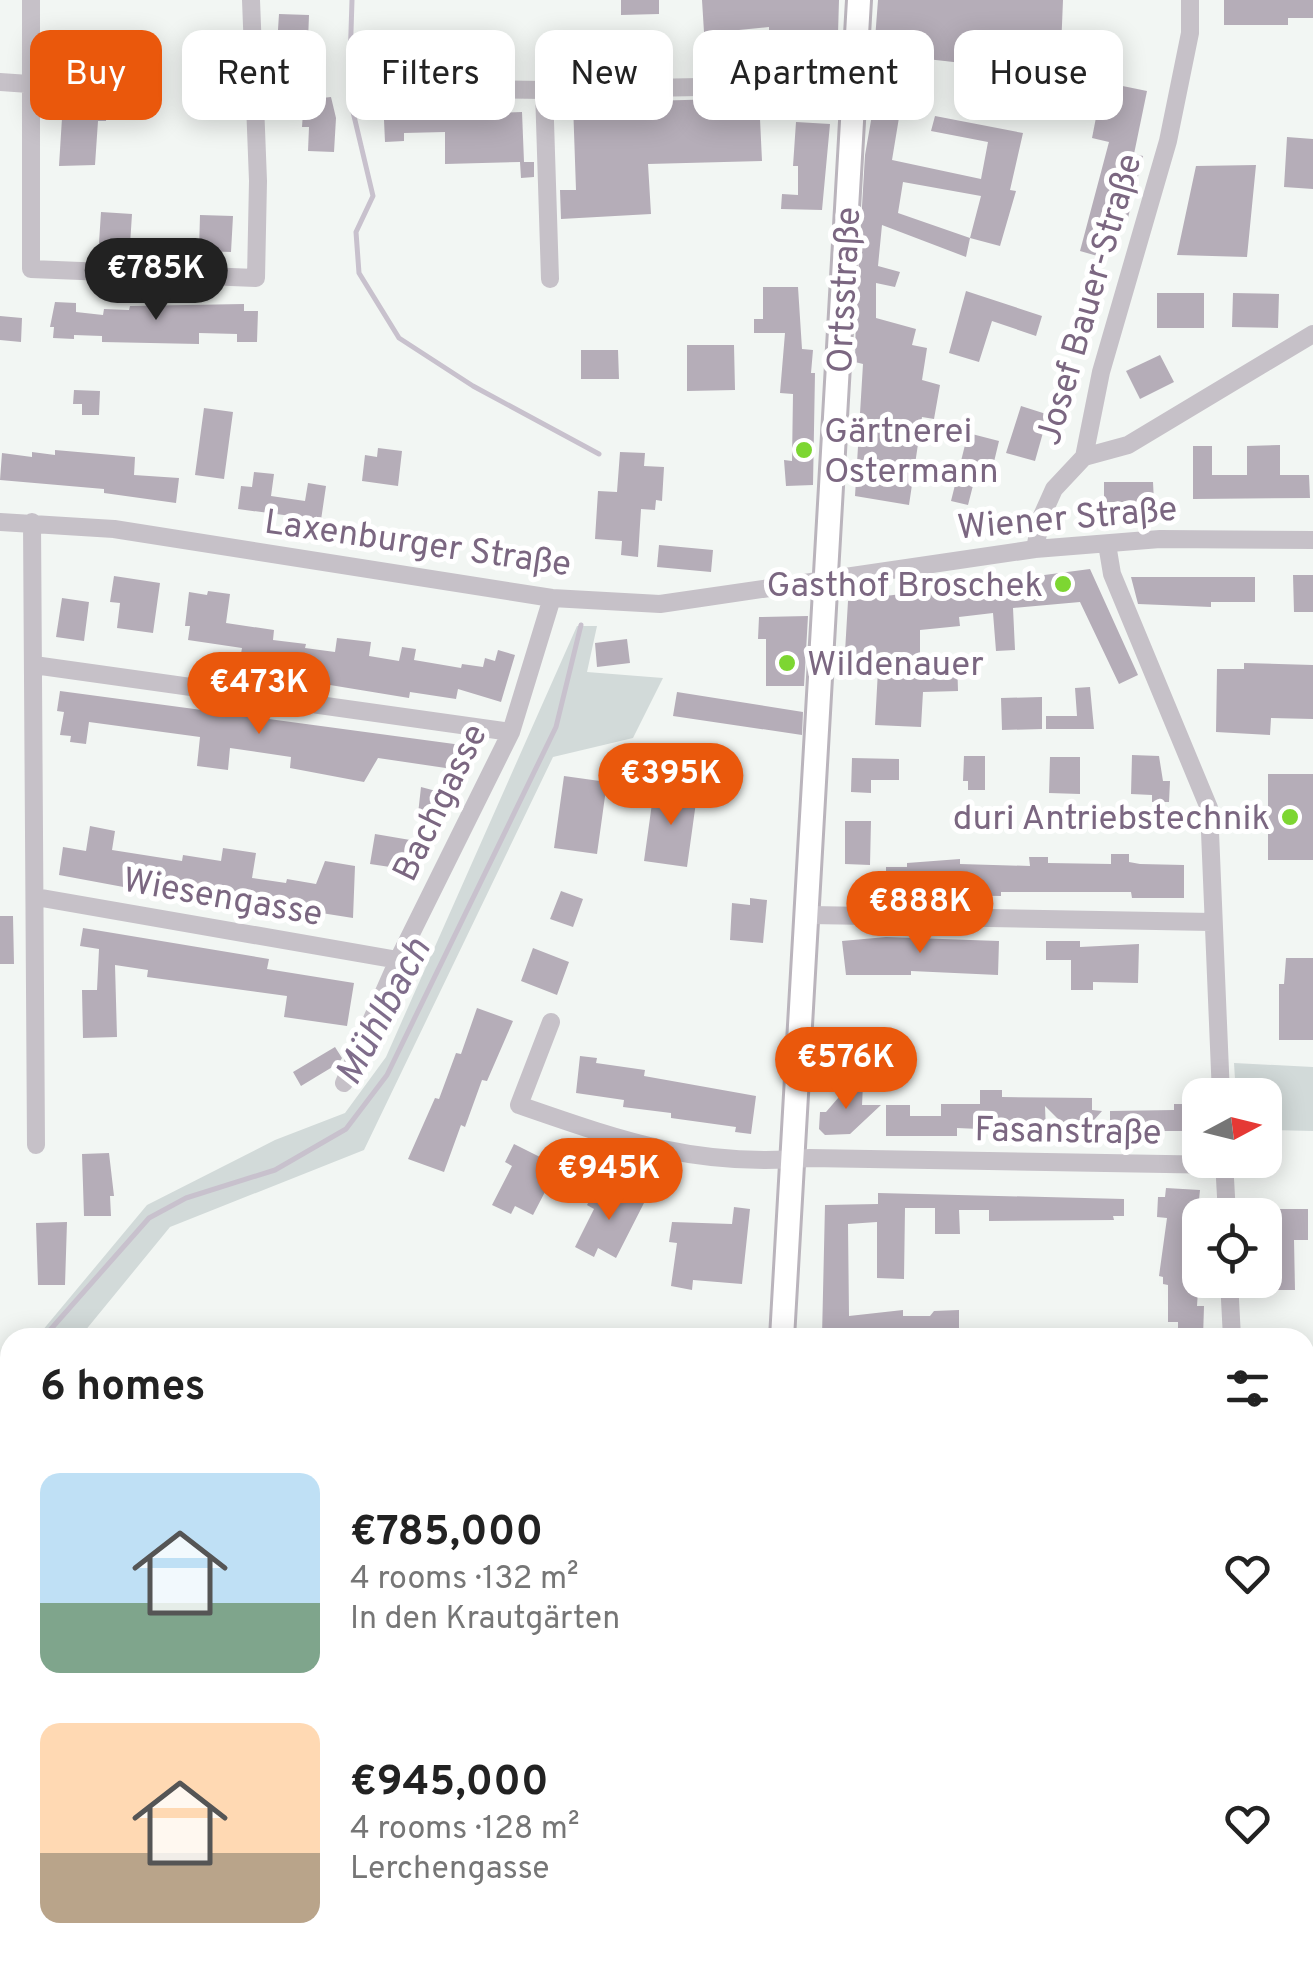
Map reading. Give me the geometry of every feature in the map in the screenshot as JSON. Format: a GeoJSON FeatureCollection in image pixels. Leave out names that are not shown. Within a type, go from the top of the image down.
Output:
{"type":"FeatureCollection","features":[{"type":"Feature","properties":{"kind":"street"},"geometry":{"type":"LineString","coordinates":[[31,0],[31,270],[256,278],[258,162],[251,0]]}},
{"type":"Feature","properties":{"kind":"street","name":"Ortsstraße"},"geometry":{"type":"LineString","coordinates":[[858,30],[859,0]]}},
{"type":"Feature","properties":{"kind":"street","name":"Josef Bauer-Straße"},"geometry":{"type":"LineString","coordinates":[[1035,549],[1041,518],[1054,489],[1084,456],[1101,372],[1168,141],[1190,33],[1190,0]]}},
{"type":"Feature","properties":{"kind":"street"},"geometry":{"type":"LineString","coordinates":[[0,82],[29,84]]}},
{"type":"Feature","properties":{"kind":"street"},"geometry":{"type":"LineString","coordinates":[[545,120],[550,279]]}},
{"type":"Feature","properties":{"kind":"street","name":"Ortsstraße"},"geometry":{"type":"LineString","coordinates":[[783,1328],[810,914],[854,120]]}},
{"type":"Feature","properties":{"kind":"street"},"geometry":{"type":"LineString","coordinates":[[1084,456],[1128,445],[1313,334]]}},
{"type":"Feature","properties":{"kind":"street","name":"Laxenburger Straße"},"geometry":{"type":"LineString","coordinates":[[0,522],[114,529],[552,598],[660,604],[827,580]]}},
{"type":"Feature","properties":{"kind":"street"},"geometry":{"type":"LineString","coordinates":[[32,522],[36,1145]]}},
{"type":"Feature","properties":{"kind":"street","name":"Wiener Straße"},"geometry":{"type":"LineString","coordinates":[[827,580],[1035,549],[1313,540]]}},
{"type":"Feature","properties":{"kind":"street"},"geometry":{"type":"LineString","coordinates":[[1107,544],[1112,574],[1209,808],[1220,1078]]}},
{"type":"Feature","properties":{"kind":"street","name":"Bachgasse"},"geometry":{"type":"LineString","coordinates":[[344,1083],[398,960],[511,732],[552,598]]}},
{"type":"Feature","properties":{"kind":"street"},"geometry":{"type":"LineString","coordinates":[[34,665],[511,732]]}},
{"type":"Feature","properties":{"kind":"street","name":"Wiesengasse"},"geometry":{"type":"LineString","coordinates":[[36,897],[398,960]]}},
{"type":"Feature","properties":{"kind":"street"},"geometry":{"type":"LineString","coordinates":[[810,914],[1212,922]]}},
{"type":"Feature","properties":{"kind":"street","name":"Fasanstraße"},"geometry":{"type":"LineString","coordinates":[[551,1022],[519,1104],[638,1147],[755,1163],[1182,1162]]}},
{"type":"Feature","properties":{"kind":"street"},"geometry":{"type":"LineString","coordinates":[[1231,1298],[1232,1328]]}},
{"type":"Feature","properties":{"kind":"shaded area"},"geometry":{"type":"Polygon","coordinates":[[[577,626],[597,626],[587,672],[663,678],[633,738],[553,757],[364,1150],[170,1227],[87,1328],[44,1328],[147,1205],[275,1140],[345,1113],[386,1057],[577,626]]]}},
{"type":"Feature","properties":{"kind":"shaded area"},"geometry":{"type":"Polygon","coordinates":[[[1234,1063],[1313,1067],[1313,1131],[1282,1130],[1282,1078],[1235,1078],[1234,1063]]]}},
{"type":"Feature","properties":{"kind":"building"},"geometry":{"type":"Polygon","coordinates":[[[621,0],[659,0],[659,14],[621,15],[621,0]]]}},
{"type":"Feature","properties":{"kind":"building"},"geometry":{"type":"Polygon","coordinates":[[[702,0],[839,0],[838,30],[704,30],[702,0]]]}},
{"type":"Feature","properties":{"kind":"building"},"geometry":{"type":"Polygon","coordinates":[[[878,0],[1063,0],[1062,30],[954,30],[954,62],[934,60],[934,30],[876,30],[878,0]]]}},
{"type":"Feature","properties":{"kind":"building"},"geometry":{"type":"Polygon","coordinates":[[[1224,0],[1313,0],[1313,18],[1288,18],[1288,25],[1224,25],[1224,0]]]}},
{"type":"Feature","properties":{"kind":"building"},"geometry":{"type":"Polygon","coordinates":[[[279,14],[309,15],[308,30],[278,30],[279,14]]]}},
{"type":"Feature","properties":{"kind":"building"},"geometry":{"type":"Polygon","coordinates":[[[1123,86],[1147,91],[1134,154],[1143,156],[1127,222],[1111,219],[1101,257],[1080,251],[1109,142],[1092,138],[1096,120],[1123,120],[1123,86]]]}},
{"type":"Feature","properties":{"kind":"building"},"geometry":{"type":"Polygon","coordinates":[[[331,97],[336,118],[334,152],[308,151],[309,127],[302,127],[302,120],[326,120],[326,98],[331,97]]]}},
{"type":"Feature","properties":{"kind":"building"},"geometry":{"type":"Polygon","coordinates":[[[673,100],[693,100],[693,120],[760,120],[762,161],[648,164],[651,214],[561,219],[560,190],[576,190],[574,120],[673,120],[673,100]]]}},
{"type":"Feature","properties":{"kind":"building"},"geometry":{"type":"Polygon","coordinates":[[[515,112],[522,112],[524,162],[534,162],[534,177],[521,178],[520,162],[445,164],[445,132],[404,133],[404,141],[385,142],[384,120],[515,120],[515,112]]]}},
{"type":"Feature","properties":{"kind":"building"},"geometry":{"type":"Polygon","coordinates":[[[935,116],[1023,133],[1010,190],[1016,191],[1000,246],[970,238],[966,257],[882,225],[878,266],[900,272],[895,287],[876,283],[876,318],[916,329],[912,345],[927,348],[922,380],[940,385],[934,419],[922,417],[909,505],[855,496],[863,364],[855,362],[856,309],[865,155],[871,120],[899,120],[892,160],[981,179],[988,142],[931,131],[935,116]],[[903,182],[898,213],[970,238],[981,196],[903,182]]]}},
{"type":"Feature","properties":{"kind":"building"},"geometry":{"type":"Polygon","coordinates":[[[62,120],[106,120],[98,121],[95,165],[59,166],[62,120]]]}},
{"type":"Feature","properties":{"kind":"building"},"geometry":{"type":"Polygon","coordinates":[[[796,122],[830,124],[822,210],[781,209],[782,194],[798,195],[798,166],[793,166],[796,122]]]}},
{"type":"Feature","properties":{"kind":"building"},"geometry":{"type":"Polygon","coordinates":[[[1287,137],[1313,139],[1313,189],[1284,187],[1287,137]]]}},
{"type":"Feature","properties":{"kind":"building"},"geometry":{"type":"Polygon","coordinates":[[[1256,165],[1247,257],[1177,255],[1196,166],[1256,165]]]}},
{"type":"Feature","properties":{"kind":"building"},"geometry":{"type":"Polygon","coordinates":[[[101,212],[132,214],[130,245],[99,243],[101,212]]]}},
{"type":"Feature","properties":{"kind":"building"},"geometry":{"type":"Polygon","coordinates":[[[200,215],[233,216],[231,252],[199,251],[200,215]]]}},
{"type":"Feature","properties":{"kind":"building"},"geometry":{"type":"Polygon","coordinates":[[[763,287],[798,287],[802,349],[813,350],[811,373],[815,373],[813,485],[786,486],[784,460],[792,461],[793,394],[780,393],[785,333],[754,333],[754,319],[763,319],[763,287]]]}},
{"type":"Feature","properties":{"kind":"building"},"geometry":{"type":"Polygon","coordinates":[[[966,291],[1042,316],[1036,336],[992,321],[979,362],[949,353],[966,291]]]}},
{"type":"Feature","properties":{"kind":"building"},"geometry":{"type":"Polygon","coordinates":[[[1157,293],[1204,293],[1204,328],[1157,328],[1157,293]]]}},
{"type":"Feature","properties":{"kind":"building"},"geometry":{"type":"Polygon","coordinates":[[[1233,293],[1279,294],[1278,328],[1232,327],[1233,293]]]}},
{"type":"Feature","properties":{"kind":"building"},"geometry":{"type":"Polygon","coordinates":[[[55,302],[76,303],[76,312],[103,315],[104,309],[129,310],[130,306],[244,304],[244,311],[258,311],[257,342],[237,342],[237,334],[199,333],[199,344],[102,342],[102,336],[53,338],[54,327],[50,327],[55,302]]]}},
{"type":"Feature","properties":{"kind":"building"},"geometry":{"type":"Polygon","coordinates":[[[0,316],[22,318],[21,342],[0,340],[0,316]]]}},
{"type":"Feature","properties":{"kind":"building"},"geometry":{"type":"Polygon","coordinates":[[[687,345],[734,345],[735,390],[687,391],[687,345]]]}},
{"type":"Feature","properties":{"kind":"building"},"geometry":{"type":"Polygon","coordinates":[[[581,350],[618,350],[619,379],[581,379],[581,350]]]}},
{"type":"Feature","properties":{"kind":"building"},"geometry":{"type":"Polygon","coordinates":[[[1160,355],[1174,382],[1140,399],[1126,371],[1160,355]]]}},
{"type":"Feature","properties":{"kind":"building"},"geometry":{"type":"Polygon","coordinates":[[[74,390],[100,391],[99,415],[82,415],[82,404],[73,404],[74,390]]]}},
{"type":"Feature","properties":{"kind":"building"},"geometry":{"type":"Polygon","coordinates":[[[1021,406],[1065,420],[1060,434],[1044,429],[1035,461],[1006,453],[1021,406]]]}},
{"type":"Feature","properties":{"kind":"building"},"geometry":{"type":"Polygon","coordinates":[[[204,408],[233,412],[224,479],[195,475],[204,408]]]}},
{"type":"Feature","properties":{"kind":"building"},"geometry":{"type":"Polygon","coordinates":[[[968,433],[999,441],[993,466],[979,462],[968,505],[951,501],[968,433]]]}},
{"type":"Feature","properties":{"kind":"building"},"geometry":{"type":"Polygon","coordinates":[[[1280,445],[1280,475],[1309,475],[1310,498],[1193,499],[1193,446],[1212,446],[1212,475],[1247,475],[1247,446],[1280,445]]]}},
{"type":"Feature","properties":{"kind":"building"},"geometry":{"type":"Polygon","coordinates":[[[378,448],[402,451],[398,486],[362,481],[365,455],[377,457],[378,448]]]}},
{"type":"Feature","properties":{"kind":"building"},"geometry":{"type":"Polygon","coordinates":[[[55,450],[135,457],[134,475],[179,478],[176,503],[104,493],[104,489],[0,480],[2,453],[32,457],[32,452],[55,455],[55,450]]]}},
{"type":"Feature","properties":{"kind":"building"},"geometry":{"type":"Polygon","coordinates":[[[620,452],[645,453],[644,466],[664,467],[662,501],[656,500],[655,510],[641,509],[638,557],[621,555],[622,541],[595,539],[598,491],[617,492],[620,452]]]}},
{"type":"Feature","properties":{"kind":"building"},"geometry":{"type":"Polygon","coordinates":[[[254,472],[274,474],[271,496],[305,501],[308,483],[326,486],[321,520],[238,509],[241,486],[252,487],[254,472]]]}},
{"type":"Feature","properties":{"kind":"building"},"geometry":{"type":"Polygon","coordinates":[[[1104,482],[1153,482],[1154,502],[1104,502],[1104,482]]]}},
{"type":"Feature","properties":{"kind":"building"},"geometry":{"type":"Polygon","coordinates":[[[659,545],[713,550],[711,572],[657,567],[659,545]]]}},
{"type":"Feature","properties":{"kind":"building"},"geometry":{"type":"Polygon","coordinates":[[[1090,569],[1138,675],[1119,684],[1080,602],[1013,608],[1015,650],[996,651],[993,613],[959,617],[960,626],[920,630],[920,658],[957,657],[958,691],[923,692],[921,727],[875,725],[878,670],[844,669],[848,601],[1090,569]]]}},
{"type":"Feature","properties":{"kind":"building"},"geometry":{"type":"Polygon","coordinates":[[[1293,575],[1313,575],[1313,612],[1294,612],[1293,575]]]}},
{"type":"Feature","properties":{"kind":"building"},"geometry":{"type":"Polygon","coordinates":[[[114,576],[160,583],[153,633],[117,628],[120,603],[110,602],[114,576]]]}},
{"type":"Feature","properties":{"kind":"building"},"geometry":{"type":"Polygon","coordinates":[[[1131,577],[1255,577],[1255,602],[1211,602],[1211,607],[1138,604],[1131,577]]]}},
{"type":"Feature","properties":{"kind":"building"},"geometry":{"type":"Polygon","coordinates":[[[208,591],[230,594],[226,623],[274,630],[273,640],[306,644],[305,648],[335,652],[337,638],[371,642],[369,656],[399,661],[402,647],[416,649],[414,660],[461,668],[462,664],[483,667],[485,658],[495,661],[498,650],[515,655],[501,702],[458,689],[456,699],[410,692],[409,698],[238,670],[242,648],[188,640],[190,626],[185,626],[189,592],[207,595],[208,591]]]}},
{"type":"Feature","properties":{"kind":"building"},"geometry":{"type":"Polygon","coordinates":[[[62,598],[89,602],[84,641],[56,637],[62,598]]]}},
{"type":"Feature","properties":{"kind":"building","name":"Wildenauer"},"geometry":{"type":"Polygon","coordinates":[[[808,616],[804,686],[766,686],[766,639],[758,639],[759,617],[808,616]]]}},
{"type":"Feature","properties":{"kind":"building"},"geometry":{"type":"Polygon","coordinates":[[[627,639],[630,663],[597,667],[595,643],[627,639]]]}},
{"type":"Feature","properties":{"kind":"building"},"geometry":{"type":"Polygon","coordinates":[[[1244,663],[1313,665],[1313,719],[1271,718],[1270,735],[1216,732],[1217,669],[1244,669],[1244,663]]]}},
{"type":"Feature","properties":{"kind":"building"},"geometry":{"type":"Polygon","coordinates":[[[1090,687],[1094,729],[1046,729],[1046,716],[1077,716],[1075,688],[1090,687]]]}},
{"type":"Feature","properties":{"kind":"building"},"geometry":{"type":"Polygon","coordinates":[[[60,691],[469,746],[466,771],[378,758],[364,782],[290,768],[291,757],[230,748],[228,770],[197,766],[200,737],[89,722],[86,744],[70,742],[71,736],[60,735],[64,712],[57,711],[60,691]]]}},
{"type":"Feature","properties":{"kind":"building"},"geometry":{"type":"Polygon","coordinates":[[[677,692],[803,712],[802,735],[673,716],[677,692]]]}},
{"type":"Feature","properties":{"kind":"building"},"geometry":{"type":"Polygon","coordinates":[[[1042,697],[1042,729],[1002,730],[1001,698],[1042,697]]]}},
{"type":"Feature","properties":{"kind":"building"},"geometry":{"type":"Polygon","coordinates":[[[1132,755],[1159,756],[1163,781],[1170,781],[1169,802],[1152,802],[1152,795],[1131,794],[1132,755]]]}},
{"type":"Feature","properties":{"kind":"building"},"geometry":{"type":"Polygon","coordinates":[[[964,756],[985,756],[985,790],[968,790],[968,781],[963,781],[964,756]]]}},
{"type":"Feature","properties":{"kind":"building"},"geometry":{"type":"Polygon","coordinates":[[[1050,757],[1080,757],[1080,794],[1049,793],[1050,757]]]}},
{"type":"Feature","properties":{"kind":"building"},"geometry":{"type":"Polygon","coordinates":[[[852,758],[899,759],[899,780],[871,780],[871,793],[851,792],[852,758]]]}},
{"type":"Feature","properties":{"kind":"building","name":"duri Antriebstechnik"},"geometry":{"type":"Polygon","coordinates":[[[1268,774],[1313,774],[1313,860],[1268,860],[1268,774]]]}},
{"type":"Feature","properties":{"kind":"building"},"geometry":{"type":"Polygon","coordinates":[[[564,776],[607,782],[597,854],[554,848],[564,776]]]}},
{"type":"Feature","properties":{"kind":"building"},"geometry":{"type":"Polygon","coordinates":[[[421,787],[451,795],[435,823],[418,814],[421,787]]]}},
{"type":"Feature","properties":{"kind":"building"},"geometry":{"type":"Polygon","coordinates":[[[654,789],[697,795],[687,867],[644,861],[654,789]]]}},
{"type":"Feature","properties":{"kind":"building"},"geometry":{"type":"Polygon","coordinates":[[[845,821],[871,821],[870,865],[845,864],[845,821]]]}},
{"type":"Feature","properties":{"kind":"building"},"geometry":{"type":"Polygon","coordinates":[[[90,826],[115,831],[112,850],[182,861],[183,855],[221,861],[223,848],[256,853],[252,878],[316,884],[325,861],[355,866],[353,918],[296,909],[295,915],[248,907],[247,910],[59,875],[63,847],[86,851],[90,826]]]}},
{"type":"Feature","properties":{"kind":"building"},"geometry":{"type":"Polygon","coordinates":[[[375,834],[422,842],[417,871],[370,864],[375,834]]]}},
{"type":"Feature","properties":{"kind":"building"},"geometry":{"type":"Polygon","coordinates":[[[1111,854],[1129,854],[1129,862],[1140,864],[1184,865],[1184,898],[1132,898],[1131,892],[886,894],[886,867],[907,867],[907,863],[960,859],[960,864],[1030,866],[1029,857],[1048,857],[1048,863],[1111,864],[1111,854]]]}},
{"type":"Feature","properties":{"kind":"building"},"geometry":{"type":"Polygon","coordinates":[[[561,891],[583,899],[573,927],[550,919],[561,891]]]}},
{"type":"Feature","properties":{"kind":"building"},"geometry":{"type":"Polygon","coordinates":[[[750,898],[767,900],[763,943],[730,940],[732,903],[750,905],[750,898]]]}},
{"type":"Feature","properties":{"kind":"building"},"geometry":{"type":"Polygon","coordinates":[[[0,916],[13,916],[14,964],[0,964],[0,916]]]}},
{"type":"Feature","properties":{"kind":"building"},"geometry":{"type":"Polygon","coordinates":[[[83,928],[269,959],[267,969],[354,983],[347,1026],[284,1017],[287,996],[147,977],[148,970],[115,965],[117,1037],[83,1038],[82,990],[97,990],[99,949],[80,946],[83,928]]]}},
{"type":"Feature","properties":{"kind":"building"},"geometry":{"type":"Polygon","coordinates":[[[886,937],[999,941],[998,975],[911,971],[911,975],[846,975],[842,941],[886,937]]]}},
{"type":"Feature","properties":{"kind":"building"},"geometry":{"type":"Polygon","coordinates":[[[1046,941],[1080,941],[1080,947],[1139,944],[1138,983],[1093,982],[1093,990],[1071,990],[1071,960],[1046,960],[1046,941]]]}},
{"type":"Feature","properties":{"kind":"building"},"geometry":{"type":"Polygon","coordinates":[[[533,948],[569,962],[557,995],[521,981],[533,948]]]}},
{"type":"Feature","properties":{"kind":"building"},"geometry":{"type":"Polygon","coordinates":[[[1286,958],[1313,958],[1313,1040],[1279,1040],[1279,984],[1284,984],[1286,958]]]}},
{"type":"Feature","properties":{"kind":"building"},"geometry":{"type":"Polygon","coordinates":[[[477,1008],[513,1021],[487,1081],[482,1080],[465,1127],[461,1125],[444,1172],[408,1159],[435,1098],[439,1099],[456,1053],[461,1054],[477,1008]]]}},
{"type":"Feature","properties":{"kind":"building"},"geometry":{"type":"Polygon","coordinates":[[[335,1047],[342,1058],[339,1063],[301,1086],[293,1072],[335,1047]]]}},
{"type":"Feature","properties":{"kind":"building"},"geometry":{"type":"Polygon","coordinates":[[[580,1056],[597,1058],[596,1063],[645,1070],[644,1076],[756,1096],[751,1134],[735,1132],[736,1127],[671,1118],[671,1113],[623,1107],[624,1100],[576,1093],[580,1056]]]}},
{"type":"Feature","properties":{"kind":"building"},"geometry":{"type":"Polygon","coordinates":[[[845,1082],[863,1084],[862,1105],[881,1105],[850,1134],[825,1135],[819,1129],[820,1112],[826,1112],[845,1090],[845,1082]]]}},
{"type":"Feature","properties":{"kind":"building"},"geometry":{"type":"Polygon","coordinates":[[[980,1090],[1002,1090],[1002,1097],[1092,1098],[1092,1110],[1102,1111],[1086,1129],[1068,1129],[1045,1106],[1046,1132],[957,1128],[957,1136],[886,1136],[886,1105],[910,1105],[910,1116],[941,1116],[941,1104],[980,1104],[980,1090]]]}},
{"type":"Feature","properties":{"kind":"building"},"geometry":{"type":"Polygon","coordinates":[[[1174,1104],[1182,1104],[1182,1131],[1135,1131],[1135,1137],[1110,1137],[1110,1111],[1174,1110],[1174,1104]]]}},
{"type":"Feature","properties":{"kind":"building"},"geometry":{"type":"Polygon","coordinates":[[[514,1144],[540,1157],[543,1151],[561,1161],[533,1215],[515,1206],[511,1214],[492,1205],[512,1166],[505,1162],[514,1144]]]}},
{"type":"Feature","properties":{"kind":"building"},"geometry":{"type":"Polygon","coordinates":[[[109,1153],[114,1196],[110,1196],[111,1216],[84,1216],[82,1154],[109,1153]]]}},
{"type":"Feature","properties":{"kind":"building"},"geometry":{"type":"Polygon","coordinates":[[[597,1186],[622,1199],[625,1194],[644,1203],[616,1258],[598,1248],[594,1257],[575,1247],[594,1209],[587,1205],[597,1186]]]}},
{"type":"Feature","properties":{"kind":"building"},"geometry":{"type":"Polygon","coordinates":[[[1166,1188],[1200,1190],[1199,1198],[1182,1198],[1182,1298],[1198,1298],[1197,1306],[1204,1306],[1203,1328],[1178,1328],[1178,1322],[1168,1322],[1168,1285],[1159,1276],[1167,1218],[1157,1217],[1158,1197],[1165,1197],[1166,1188]]]}},
{"type":"Feature","properties":{"kind":"building"},"geometry":{"type":"Polygon","coordinates":[[[878,1193],[1124,1199],[1124,1216],[1113,1216],[1114,1220],[989,1221],[989,1210],[959,1210],[960,1234],[935,1234],[935,1208],[905,1208],[904,1279],[877,1278],[877,1222],[848,1224],[849,1316],[903,1310],[903,1316],[930,1316],[934,1311],[959,1310],[959,1328],[822,1328],[825,1205],[878,1204],[878,1193]]]}},
{"type":"Feature","properties":{"kind":"building"},"geometry":{"type":"Polygon","coordinates":[[[734,1207],[750,1209],[742,1284],[693,1280],[692,1290],[671,1286],[677,1243],[669,1242],[672,1222],[732,1224],[734,1207]]]}},
{"type":"Feature","properties":{"kind":"building"},"geometry":{"type":"Polygon","coordinates":[[[1282,1209],[1308,1209],[1308,1240],[1294,1240],[1295,1290],[1282,1290],[1282,1209]]]}},
{"type":"Feature","properties":{"kind":"building"},"geometry":{"type":"Polygon","coordinates":[[[67,1222],[65,1285],[38,1285],[36,1223],[67,1222]]]}},
{"type":"Feature","properties":{"kind":"waterway","name":"Mühlbach"},"geometry":{"type":"LineString","coordinates":[[352,0],[349,95],[373,196],[356,232],[359,273],[399,338],[473,386],[599,454]]}},
{"type":"Feature","properties":{"kind":"waterway","name":"Mühlbach"},"geometry":{"type":"LineString","coordinates":[[52,1328],[149,1218],[186,1198],[275,1170],[346,1129],[387,1075],[556,727],[581,625]]}},
{"type":"Feature","properties":{"kind":"place","name":"Gärtnerei Ostermann"},"geometry":{"type":"Point","coordinates":[804,450]}},
{"type":"Feature","properties":{"kind":"place","name":"Gasthof Broschek"},"geometry":{"type":"Point","coordinates":[1063,584]}},
{"type":"Feature","properties":{"kind":"place","name":"Wildenauer"},"geometry":{"type":"Point","coordinates":[787,663]}},
{"type":"Feature","properties":{"kind":"place","name":"duri Antriebstechnik"},"geometry":{"type":"Point","coordinates":[1290,817]}}]}
